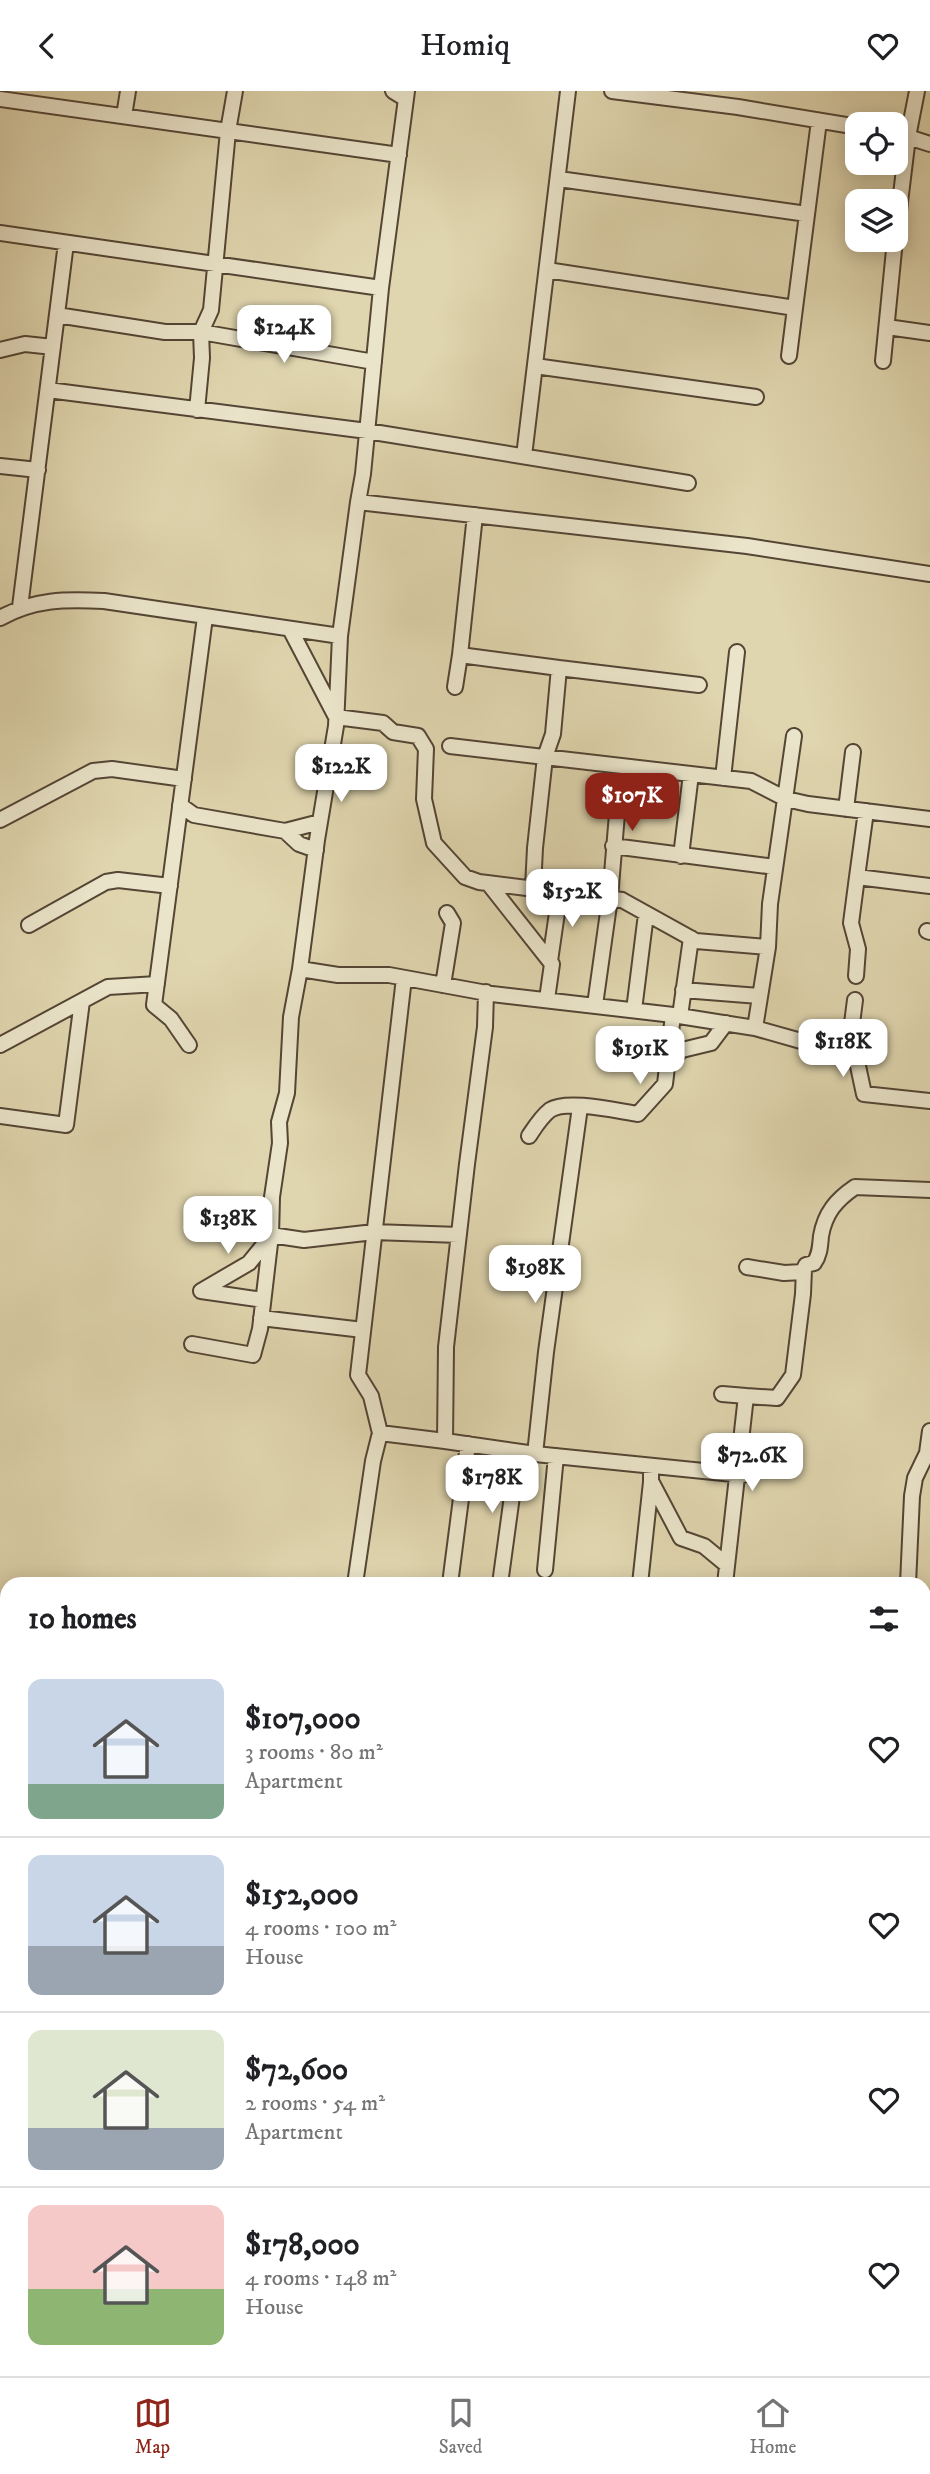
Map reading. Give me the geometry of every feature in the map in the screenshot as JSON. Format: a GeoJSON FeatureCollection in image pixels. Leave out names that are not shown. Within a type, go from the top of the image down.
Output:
{"type":"FeatureCollection","features":[{"type":"Feature","properties":{"kind":"street"},"geometry":{"type":"LineString","coordinates":[[124,117],[128,91]]}},
{"type":"Feature","properties":{"kind":"street"},"geometry":{"type":"LineString","coordinates":[[197,409],[202,358],[201,332],[211,310],[228,131],[235,91]]}},
{"type":"Feature","properties":{"kind":"street"},"geometry":{"type":"LineString","coordinates":[[192,1344],[253,1355],[261,1318],[271,1235],[272,1197],[280,1143],[279,1122],[287,1093],[291,1017],[336,717],[340,636],[407,95],[393,91]]}},
{"type":"Feature","properties":{"kind":"street"},"geometry":{"type":"LineString","coordinates":[[524,456],[568,91]]}},
{"type":"Feature","properties":{"kind":"street"},"geometry":{"type":"LineString","coordinates":[[611,91],[738,107],[845,125]]}},
{"type":"Feature","properties":{"kind":"street"},"geometry":{"type":"LineString","coordinates":[[908,118],[917,91]]}},
{"type":"Feature","properties":{"kind":"street"},"geometry":{"type":"LineString","coordinates":[[0,99],[25,97],[124,117],[398,155]]}},
{"type":"Feature","properties":{"kind":"street"},"geometry":{"type":"LineString","coordinates":[[789,356],[819,121]]}},
{"type":"Feature","properties":{"kind":"street"},"geometry":{"type":"LineString","coordinates":[[908,138],[930,144]]}},
{"type":"Feature","properties":{"kind":"street"},"geometry":{"type":"LineString","coordinates":[[559,179],[807,213]]}},
{"type":"Feature","properties":{"kind":"street"},"geometry":{"type":"LineString","coordinates":[[0,233],[381,288]]}},
{"type":"Feature","properties":{"kind":"street"},"geometry":{"type":"LineString","coordinates":[[20,607],[66,243]]}},
{"type":"Feature","properties":{"kind":"street"},"geometry":{"type":"LineString","coordinates":[[883,361],[895,252]]}},
{"type":"Feature","properties":{"kind":"street"},"geometry":{"type":"LineString","coordinates":[[547,270],[795,308]]}},
{"type":"Feature","properties":{"kind":"street"},"geometry":{"type":"LineString","coordinates":[[57,315],[165,332],[201,332],[374,362]]}},
{"type":"Feature","properties":{"kind":"street"},"geometry":{"type":"LineString","coordinates":[[887,327],[930,333]]}},
{"type":"Feature","properties":{"kind":"street"},"geometry":{"type":"LineString","coordinates":[[0,350],[25,344],[53,347]]}},
{"type":"Feature","properties":{"kind":"street"},"geometry":{"type":"LineString","coordinates":[[535,366],[756,397]]}},
{"type":"Feature","properties":{"kind":"street"},"geometry":{"type":"LineString","coordinates":[[48,390],[367,432],[688,483]]}},
{"type":"Feature","properties":{"kind":"street"},"geometry":{"type":"LineString","coordinates":[[0,466],[38,470]]}},
{"type":"Feature","properties":{"kind":"street"},"geometry":{"type":"LineString","coordinates":[[358,502],[747,546],[930,574]]}},
{"type":"Feature","properties":{"kind":"street"},"geometry":{"type":"LineString","coordinates":[[455,687],[475,515]]}},
{"type":"Feature","properties":{"kind":"street"},"geometry":{"type":"LineString","coordinates":[[0,618],[20,607],[65,600],[104,601],[340,636]]}},
{"type":"Feature","properties":{"kind":"street"},"geometry":{"type":"LineString","coordinates":[[189,1045],[171,1019],[155,1005],[205,617]]}},
{"type":"Feature","properties":{"kind":"street"},"geometry":{"type":"LineString","coordinates":[[290,629],[336,717]]}},
{"type":"Feature","properties":{"kind":"street"},"geometry":{"type":"LineString","coordinates":[[723,778],[737,652]]}},
{"type":"Feature","properties":{"kind":"street"},"geometry":{"type":"LineString","coordinates":[[460,655],[699,685]]}},
{"type":"Feature","properties":{"kind":"street"},"geometry":{"type":"LineString","coordinates":[[533,888],[545,757],[553,734],[559,668]]}},
{"type":"Feature","properties":{"kind":"street"},"geometry":{"type":"LineString","coordinates":[[336,717],[383,723],[393,732],[418,736],[426,749],[424,799],[434,843],[465,877],[488,883],[622,900],[696,941],[768,947]]}},
{"type":"Feature","properties":{"kind":"street"},"geometry":{"type":"LineString","coordinates":[[755,1028],[768,947],[770,904],[794,736]]}},
{"type":"Feature","properties":{"kind":"street"},"geometry":{"type":"LineString","coordinates":[[450,746],[751,781],[786,799],[808,804],[930,820]]}},
{"type":"Feature","properties":{"kind":"street"},"geometry":{"type":"LineString","coordinates":[[846,809],[853,752]]}},
{"type":"Feature","properties":{"kind":"street"},"geometry":{"type":"LineString","coordinates":[[595,1005],[610,898],[621,766]]}},
{"type":"Feature","properties":{"kind":"street"},"geometry":{"type":"LineString","coordinates":[[0,820],[93,771],[112,769],[184,779]]}},
{"type":"Feature","properties":{"kind":"street"},"geometry":{"type":"LineString","coordinates":[[681,856],[691,774]]}},
{"type":"Feature","properties":{"kind":"street"},"geometry":{"type":"LineString","coordinates":[[180,805],[194,815],[285,831],[320,822]]}},
{"type":"Feature","properties":{"kind":"street"},"geometry":{"type":"LineString","coordinates":[[856,976],[858,949],[851,923],[866,811]]}},
{"type":"Feature","properties":{"kind":"street"},"geometry":{"type":"LineString","coordinates":[[285,831],[299,844],[316,850]]}},
{"type":"Feature","properties":{"kind":"street"},"geometry":{"type":"LineString","coordinates":[[613,846],[775,867]]}},
{"type":"Feature","properties":{"kind":"street"},"geometry":{"type":"LineString","coordinates":[[857,877],[930,886]]}},
{"type":"Feature","properties":{"kind":"street"},"geometry":{"type":"LineString","coordinates":[[29,925],[106,882],[118,880],[170,886]]}},
{"type":"Feature","properties":{"kind":"street"},"geometry":{"type":"LineString","coordinates":[[488,883],[552,964],[547,999]]}},
{"type":"Feature","properties":{"kind":"street"},"geometry":{"type":"LineString","coordinates":[[550,961],[560,892]]}},
{"type":"Feature","properties":{"kind":"street"},"geometry":{"type":"LineString","coordinates":[[443,985],[453,923],[447,913]]}},
{"type":"Feature","properties":{"kind":"street"},"geometry":{"type":"LineString","coordinates":[[634,1010],[646,914]]}},
{"type":"Feature","properties":{"kind":"street"},"geometry":{"type":"LineString","coordinates":[[528,1136],[541,1118],[552,1109],[566,1105],[638,1114],[665,1084],[691,938]]}},
{"type":"Feature","properties":{"kind":"street"},"geometry":{"type":"LineString","coordinates":[[300,969],[338,975],[371,974],[404,978],[486,992],[676,1015],[755,1028],[801,1041],[849,1047],[855,1052],[864,1094],[930,1101]]}},
{"type":"Feature","properties":{"kind":"street"},"geometry":{"type":"LineString","coordinates":[[356,1577],[373,1461],[380,1433],[371,1396],[358,1375],[404,978]]}},
{"type":"Feature","properties":{"kind":"street"},"geometry":{"type":"LineString","coordinates":[[0,1045],[108,987],[158,984]]}},
{"type":"Feature","properties":{"kind":"street"},"geometry":{"type":"LineString","coordinates":[[683,990],[759,996]]}},
{"type":"Feature","properties":{"kind":"street"},"geometry":{"type":"LineString","coordinates":[[445,1441],[446,1347],[485,1027],[486,992]]}},
{"type":"Feature","properties":{"kind":"street"},"geometry":{"type":"LineString","coordinates":[[849,1047],[855,1000]]}},
{"type":"Feature","properties":{"kind":"street"},"geometry":{"type":"LineString","coordinates":[[0,1116],[66,1125],[82,1001]]}},
{"type":"Feature","properties":{"kind":"street"},"geometry":{"type":"LineString","coordinates":[[667,1063],[682,1051],[711,1043],[726,1023]]}},
{"type":"Feature","properties":{"kind":"street"},"geometry":{"type":"LineString","coordinates":[[535,1454],[546,1352],[580,1107]]}},
{"type":"Feature","properties":{"kind":"street"},"geometry":{"type":"LineString","coordinates":[[722,1394],[777,1398],[793,1375],[803,1294],[803,1272],[806,1265],[814,1263],[819,1257],[824,1221],[833,1204],[855,1187],[930,1191]]}},
{"type":"Feature","properties":{"kind":"street"},"geometry":{"type":"LineString","coordinates":[[271,1235],[303,1240],[374,1232],[459,1235]]}},
{"type":"Feature","properties":{"kind":"street"},"geometry":{"type":"LineString","coordinates":[[263,1300],[201,1291],[249,1262],[271,1235]]}},
{"type":"Feature","properties":{"kind":"street"},"geometry":{"type":"LineString","coordinates":[[747,1267],[784,1273],[803,1272]]}},
{"type":"Feature","properties":{"kind":"street"},"geometry":{"type":"LineString","coordinates":[[261,1318],[363,1330]]}},
{"type":"Feature","properties":{"kind":"street"},"geometry":{"type":"LineString","coordinates":[[726,1577],[740,1475],[746,1396]]}},
{"type":"Feature","properties":{"kind":"street"},"geometry":{"type":"LineString","coordinates":[[909,1577],[912,1496],[915,1478],[927,1453],[930,1431]]}},
{"type":"Feature","properties":{"kind":"street"},"geometry":{"type":"LineString","coordinates":[[380,1433],[556,1456],[651,1473],[740,1475]]}},
{"type":"Feature","properties":{"kind":"street"},"geometry":{"type":"LineString","coordinates":[[451,1577],[468,1444]]}},
{"type":"Feature","properties":{"kind":"street"},"geometry":{"type":"LineString","coordinates":[[501,1577],[518,1451]]}},
{"type":"Feature","properties":{"kind":"street"},"geometry":{"type":"LineString","coordinates":[[545,1570],[556,1456]]}},
{"type":"Feature","properties":{"kind":"street"},"geometry":{"type":"LineString","coordinates":[[651,1473],[681,1538],[704,1546],[727,1565]]}},
{"type":"Feature","properties":{"kind":"street"},"geometry":{"type":"LineString","coordinates":[[641,1577],[651,1473]]}}]}
